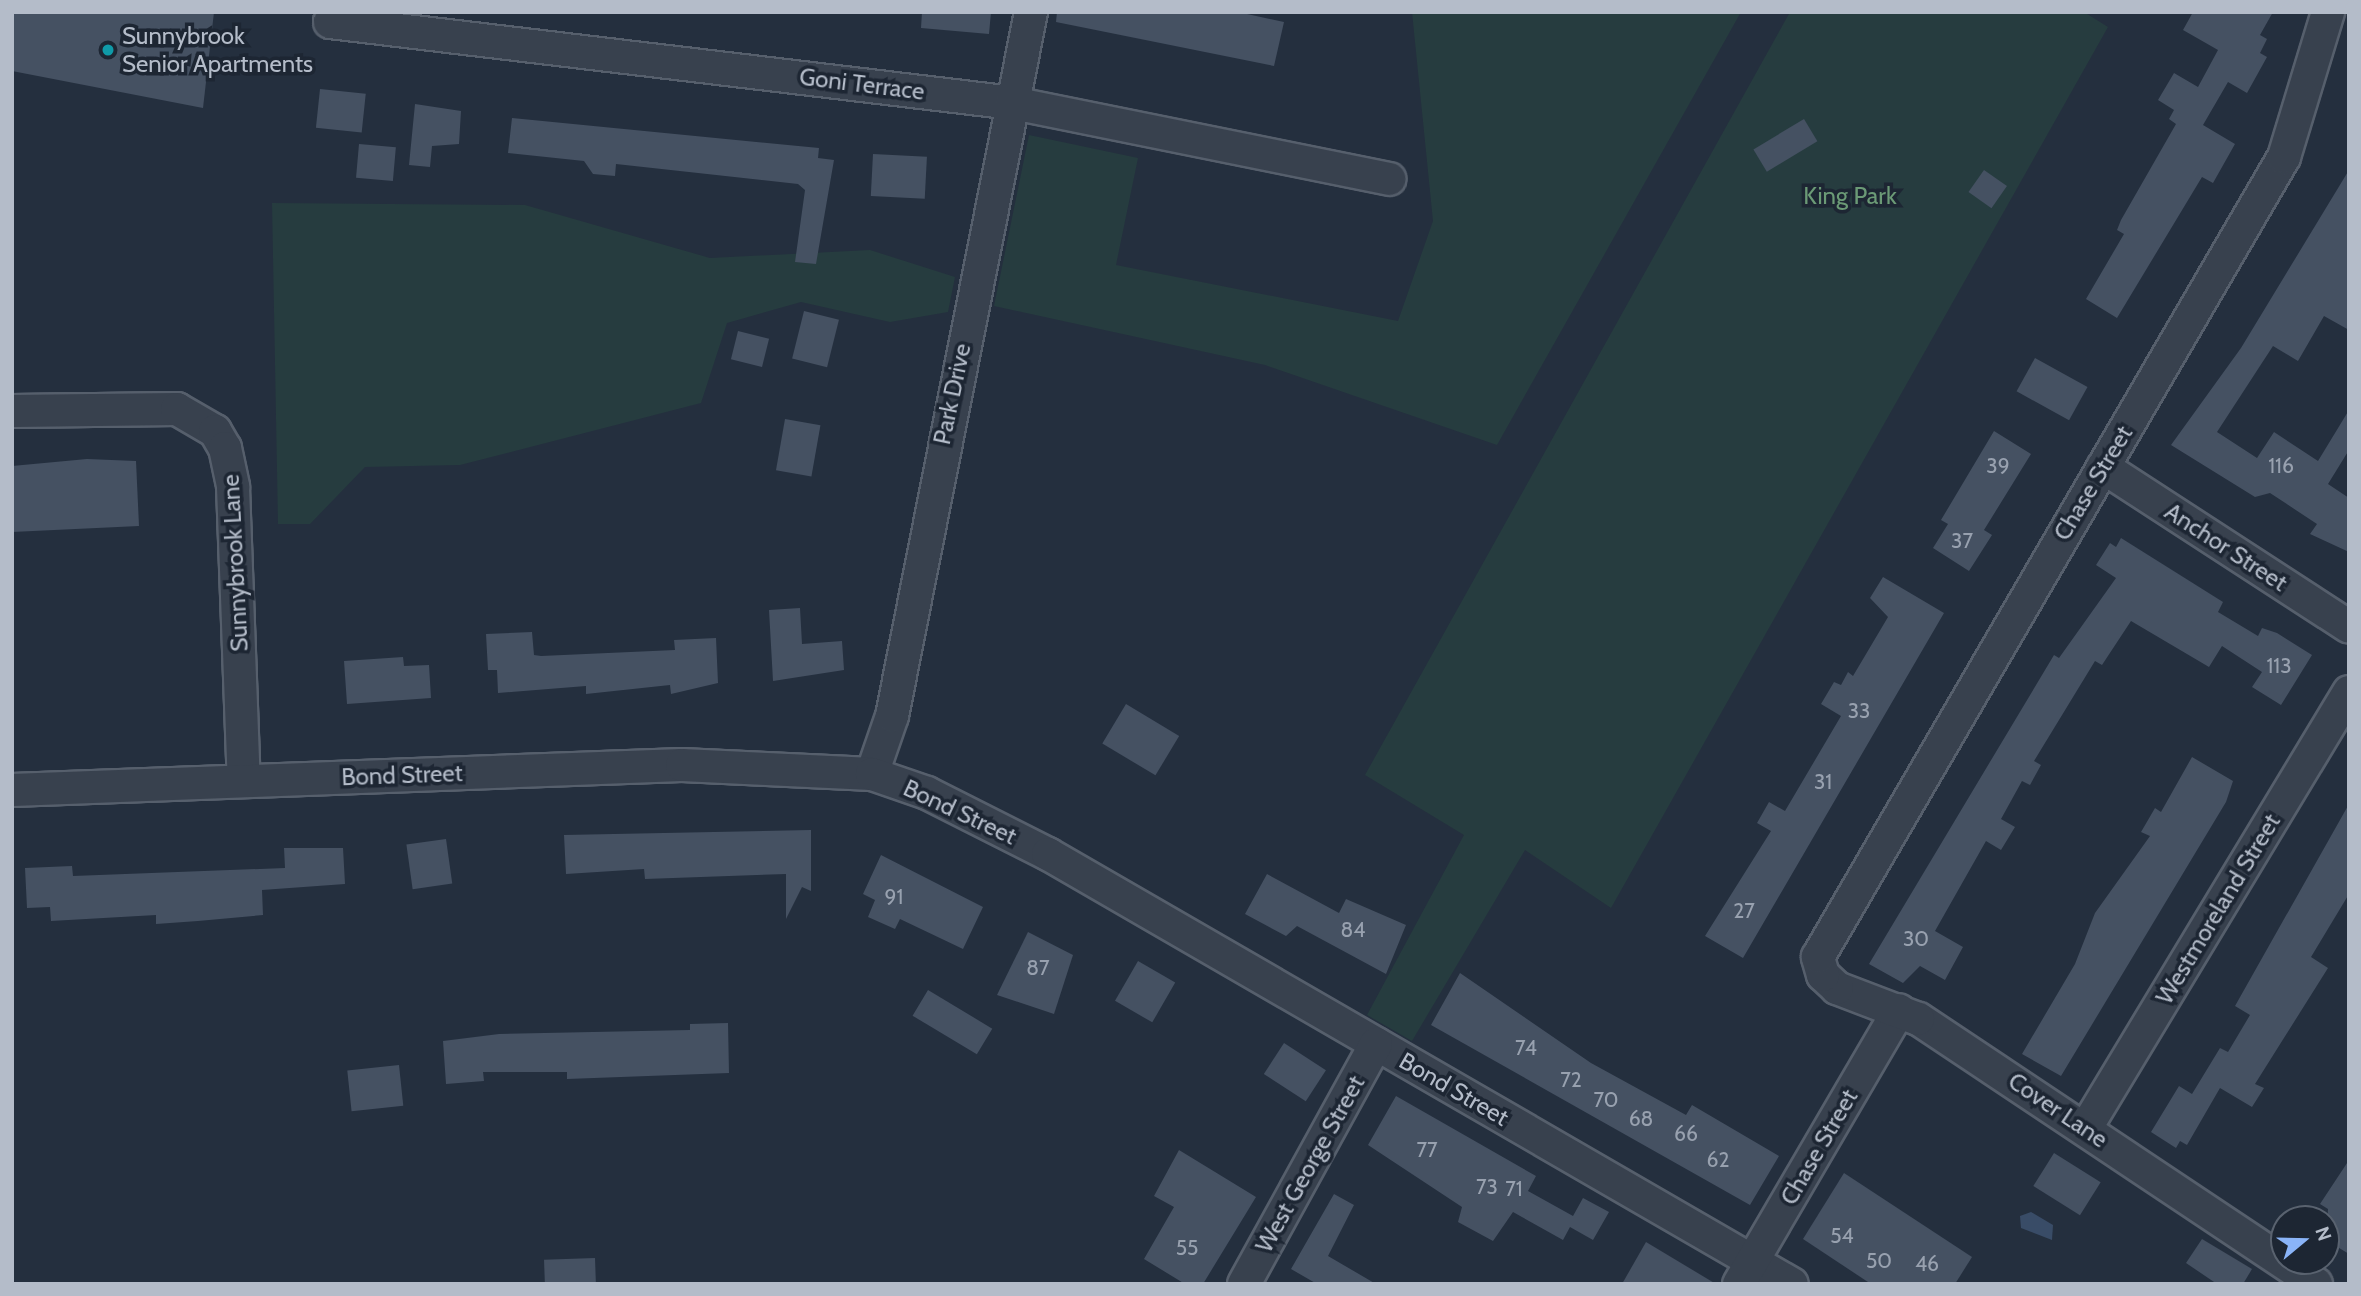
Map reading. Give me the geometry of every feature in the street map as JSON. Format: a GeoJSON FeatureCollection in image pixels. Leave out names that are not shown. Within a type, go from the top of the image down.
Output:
{"type":"FeatureCollection","features":[{"type":"Feature","properties":{"kind":"street","name":"Park Drive"},"geometry":{"type":"LineString","coordinates":[[872,774],[892,716],[1031,12]]}},
{"type":"Feature","properties":{"kind":"street","name":"Chase Street"},"geometry":{"type":"LineString","coordinates":[[1823,939],[2284,156],[2329,12]]}},
{"type":"Feature","properties":{"kind":"street","name":"Goni Terrace"},"geometry":{"type":"LineString","coordinates":[[330,22],[1013,103],[1389,179]]}},
{"type":"Feature","properties":{"kind":"street","name":"Sunnybrook Lane"},"geometry":{"type":"LineString","coordinates":[[12,411],[158,407],[196,417],[220,440],[233,486],[244,781]]}},
{"type":"Feature","properties":{"kind":"street","name":"Anchor Street"},"geometry":{"type":"LineString","coordinates":[[2103,467],[2349,627]]}},
{"type":"Feature","properties":{"kind":"street","name":"Westmoreland Street"},"geometry":{"type":"LineString","coordinates":[[2087,1126],[2349,692]]}},
{"type":"Feature","properties":{"kind":"street","name":"Bond Street"},"geometry":{"type":"LineString","coordinates":[[12,790],[682,765],[872,774],[927,793],[1038,849],[1376,1044],[1746,1271],[1792,1284]]}},
{"type":"Feature","properties":{"kind":"street","name":"Cover Lane"},"geometry":{"type":"LineString","coordinates":[[1823,939],[1818,957],[1828,982],[1899,1010],[2087,1126],[2316,1284]]}},
{"type":"Feature","properties":{"kind":"street","name":"Chase Street"},"geometry":{"type":"LineString","coordinates":[[1746,1271],[1899,1010]]}},
{"type":"Feature","properties":{"kind":"street","name":"West George Street"},"geometry":{"type":"LineString","coordinates":[[1244,1284],[1376,1044]]}},
{"type":"Feature","properties":{"kind":"green space"},"geometry":{"type":"Polygon","coordinates":[[[1412,12],[1741,12],[1497,445],[1265,365],[994,306],[1029,135],[1138,158],[1116,265],[1398,321],[1433,221],[1412,12]]]}},
{"type":"Feature","properties":{"kind":"green space","name":"King Park"},"geometry":{"type":"Polygon","coordinates":[[[1790,12],[2084,12],[2108,27],[1611,908],[1525,850],[1412,1041],[1367,1015],[1464,835],[1365,775],[1790,12]]]}},
{"type":"Feature","properties":{"kind":"green space"},"geometry":{"type":"Polygon","coordinates":[[[272,203],[525,205],[710,258],[870,250],[955,277],[948,312],[890,322],[801,302],[727,323],[701,403],[460,465],[365,467],[310,524],[278,524],[272,203]]]}},
{"type":"Feature","properties":{"kind":"water"},"geometry":{"type":"Polygon","coordinates":[[[2031,1212],[2053,1225],[2052,1240],[2021,1228],[2020,1216],[2031,1212]]]}},
{"type":"Feature","properties":{"kind":"building","name":"Sunnybrook Senior Apartments"},"geometry":{"type":"Polygon","coordinates":[[[12,12],[214,12],[203,108],[12,71],[12,12]]]}},
{"type":"Feature","properties":{"kind":"building"},"geometry":{"type":"Polygon","coordinates":[[[922,12],[991,12],[989,34],[921,28],[922,12]]]}},
{"type":"Feature","properties":{"kind":"building"},"geometry":{"type":"Polygon","coordinates":[[[1057,12],[1238,12],[1284,22],[1274,66],[1056,22],[1057,12]]]}},
{"type":"Feature","properties":{"kind":"building"},"geometry":{"type":"Polygon","coordinates":[[[2193,12],[2273,12],[2260,35],[2267,39],[2260,53],[2267,57],[2247,93],[2228,82],[2203,125],[2235,144],[2213,183],[2202,177],[2117,318],[2086,299],[2124,234],[2117,230],[2121,220],[2176,124],[2169,119],[2174,110],[2158,100],[2174,73],[2198,87],[2218,50],[2183,30],[2193,12]]]}},
{"type":"Feature","properties":{"kind":"building"},"geometry":{"type":"Polygon","coordinates":[[[320,89],[366,94],[362,133],[316,128],[320,89]]]}},
{"type":"Feature","properties":{"kind":"building"},"geometry":{"type":"Polygon","coordinates":[[[415,104],[461,111],[459,144],[432,146],[430,167],[409,165],[415,104]]]}},
{"type":"Feature","properties":{"kind":"building"},"geometry":{"type":"Polygon","coordinates":[[[512,118],[819,148],[818,158],[834,160],[816,264],[795,262],[805,190],[798,184],[616,164],[615,176],[593,174],[584,161],[508,153],[512,118]]]}},
{"type":"Feature","properties":{"kind":"building"},"geometry":{"type":"Polygon","coordinates":[[[1804,119],[1817,141],[1767,172],[1753,149],[1804,119]]]}},
{"type":"Feature","properties":{"kind":"building"},"geometry":{"type":"Polygon","coordinates":[[[359,144],[396,147],[393,181],[356,178],[359,144]]]}},
{"type":"Feature","properties":{"kind":"building"},"geometry":{"type":"Polygon","coordinates":[[[873,154],[927,157],[925,199],[871,196],[873,154]]]}},
{"type":"Feature","properties":{"kind":"building"},"geometry":{"type":"Polygon","coordinates":[[[1984,170],[2007,186],[1991,208],[1969,192],[1984,170]]]}},
{"type":"Feature","properties":{"kind":"building"},"geometry":{"type":"Polygon","coordinates":[[[2349,170],[2349,330],[2324,316],[2298,361],[2273,346],[2217,432],[2257,458],[2274,432],[2318,461],[2349,410],[2349,450],[2328,484],[2349,498],[2349,552],[2310,534],[2317,524],[2270,493],[2255,497],[2171,445],[2241,348],[2349,170]]]}},
{"type":"Feature","properties":{"kind":"building"},"geometry":{"type":"Polygon","coordinates":[[[804,311],[839,320],[827,367],[792,359],[804,311]]]}},
{"type":"Feature","properties":{"kind":"building"},"geometry":{"type":"Polygon","coordinates":[[[738,331],[769,339],[762,367],[731,359],[738,331]]]}},
{"type":"Feature","properties":{"kind":"building"},"geometry":{"type":"Polygon","coordinates":[[[2035,358],[2087,387],[2069,420],[2017,391],[2035,358]]]}},
{"type":"Feature","properties":{"kind":"building"},"geometry":{"type":"Polygon","coordinates":[[[785,419],[820,425],[811,476],[776,470],[785,419]]]}},
{"type":"Feature","properties":{"kind":"building"},"geometry":{"type":"Polygon","coordinates":[[[1994,431],[2031,454],[1984,530],[1992,535],[1969,571],[1933,548],[1948,524],[1941,520],[1994,431]]]}},
{"type":"Feature","properties":{"kind":"building"},"geometry":{"type":"Polygon","coordinates":[[[87,459],[136,461],[139,526],[12,532],[12,466],[87,459]]]}},
{"type":"Feature","properties":{"kind":"building"},"geometry":{"type":"Polygon","coordinates":[[[2121,538],[2223,602],[2218,612],[2258,636],[2262,628],[2277,633],[2312,655],[2281,705],[2252,687],[2262,672],[2222,646],[2209,667],[2131,621],[2102,665],[2095,661],[2034,761],[2041,765],[2030,785],[2022,781],[2001,819],[2015,827],[2001,850],[1986,841],[1935,931],[1963,947],[1945,980],[1920,966],[1903,983],[1869,964],[2054,655],[2059,658],[2116,578],[2096,565],[2110,543],[2116,547],[2121,538]]]}},
{"type":"Feature","properties":{"kind":"building"},"geometry":{"type":"Polygon","coordinates":[[[1883,577],[1944,613],[1743,958],[1705,936],[1771,831],[1757,823],[1769,802],[1785,811],[1841,716],[1821,704],[1834,682],[1841,685],[1848,672],[1853,676],[1888,617],[1870,598],[1883,577]]]}},
{"type":"Feature","properties":{"kind":"building"},"geometry":{"type":"Polygon","coordinates":[[[800,608],[802,644],[842,641],[844,670],[773,681],[769,610],[800,608]]]}},
{"type":"Feature","properties":{"kind":"building"},"geometry":{"type":"Polygon","coordinates":[[[532,632],[534,655],[541,656],[675,650],[674,640],[716,638],[718,683],[671,694],[670,685],[586,694],[586,686],[498,693],[497,670],[488,670],[486,634],[532,632]]]}},
{"type":"Feature","properties":{"kind":"building"},"geometry":{"type":"Polygon","coordinates":[[[403,657],[404,666],[429,665],[431,698],[347,704],[344,661],[403,657]]]}},
{"type":"Feature","properties":{"kind":"building"},"geometry":{"type":"Polygon","coordinates":[[[1126,704],[1179,736],[1155,775],[1102,743],[1126,704]]]}},
{"type":"Feature","properties":{"kind":"building"},"geometry":{"type":"Polygon","coordinates":[[[2192,757],[2233,781],[2226,802],[2061,1076],[2022,1054],[2075,964],[2095,913],[2150,836],[2141,832],[2155,808],[2161,812],[2192,757]]]}},
{"type":"Feature","properties":{"kind":"building"},"geometry":{"type":"Polygon","coordinates":[[[2349,804],[2349,894],[2311,957],[2328,968],[2255,1084],[2264,1088],[2252,1107],[2220,1088],[2187,1145],[2180,1141],[2176,1148],[2151,1132],[2179,1086],[2192,1094],[2220,1048],[2228,1052],[2250,1015],[2235,1006],[2349,804]]]}},
{"type":"Feature","properties":{"kind":"building"},"geometry":{"type":"Polygon","coordinates":[[[811,830],[811,891],[802,887],[786,919],[786,874],[645,879],[644,869],[566,874],[564,835],[811,830]]]}},
{"type":"Feature","properties":{"kind":"building"},"geometry":{"type":"Polygon","coordinates":[[[446,839],[452,884],[413,889],[406,845],[446,839]]]}},
{"type":"Feature","properties":{"kind":"building"},"geometry":{"type":"Polygon","coordinates":[[[284,848],[343,848],[345,884],[262,890],[263,915],[198,921],[156,924],[156,915],[51,921],[50,907],[27,908],[25,868],[72,866],[73,876],[285,868],[284,848]]]}},
{"type":"Feature","properties":{"kind":"building"},"geometry":{"type":"Polygon","coordinates":[[[881,855],[983,907],[963,949],[900,919],[895,929],[868,917],[875,900],[863,894],[881,855]]]}},
{"type":"Feature","properties":{"kind":"building"},"geometry":{"type":"Polygon","coordinates":[[[1267,874],[1339,913],[1346,899],[1406,925],[1386,974],[1297,926],[1286,936],[1245,914],[1267,874]]]}},
{"type":"Feature","properties":{"kind":"building"},"geometry":{"type":"Polygon","coordinates":[[[1028,932],[1073,955],[1054,1014],[997,995],[1028,932]]]}},
{"type":"Feature","properties":{"kind":"building"},"geometry":{"type":"Polygon","coordinates":[[[1138,961],[1175,982],[1152,1022],[1115,1001],[1138,961]]]}},
{"type":"Feature","properties":{"kind":"building"},"geometry":{"type":"Polygon","coordinates":[[[1460,973],[1591,1063],[1686,1115],[1692,1105],[1779,1156],[1750,1205],[1431,1025],[1460,973]]]}},
{"type":"Feature","properties":{"kind":"building"},"geometry":{"type":"Polygon","coordinates":[[[928,990],[992,1029],[977,1054],[913,1016],[928,990]]]}},
{"type":"Feature","properties":{"kind":"building"},"geometry":{"type":"Polygon","coordinates":[[[728,1023],[729,1073],[567,1079],[567,1072],[483,1072],[484,1081],[446,1084],[443,1041],[499,1034],[690,1030],[690,1024],[728,1023]]]}},
{"type":"Feature","properties":{"kind":"building"},"geometry":{"type":"Polygon","coordinates":[[[1284,1043],[1326,1070],[1306,1101],[1264,1074],[1284,1043]]]}},
{"type":"Feature","properties":{"kind":"building"},"geometry":{"type":"Polygon","coordinates":[[[399,1065],[403,1106],[352,1111],[347,1070],[399,1065]]]}},
{"type":"Feature","properties":{"kind":"building"},"geometry":{"type":"Polygon","coordinates":[[[1396,1096],[1536,1176],[1528,1191],[1573,1216],[1583,1198],[1609,1212],[1593,1240],[1570,1227],[1563,1240],[1513,1212],[1493,1241],[1458,1222],[1462,1207],[1368,1145],[1396,1096]]]}},
{"type":"Feature","properties":{"kind":"building"},"geometry":{"type":"Polygon","coordinates":[[[1179,1150],[1256,1197],[1203,1284],[1185,1284],[1144,1259],[1174,1207],[1154,1196],[1179,1150]]]}},
{"type":"Feature","properties":{"kind":"building"},"geometry":{"type":"Polygon","coordinates":[[[2054,1153],[2101,1182],[2080,1215],[2033,1186],[2054,1153]]]}},
{"type":"Feature","properties":{"kind":"building"},"geometry":{"type":"Polygon","coordinates":[[[2349,1160],[2349,1254],[2340,1249],[2340,1205],[2320,1204],[2349,1160]]]}},
{"type":"Feature","properties":{"kind":"building"},"geometry":{"type":"Polygon","coordinates":[[[1844,1173],[1972,1257],[1955,1284],[1871,1284],[1803,1239],[1844,1173]]]}},
{"type":"Feature","properties":{"kind":"building"},"geometry":{"type":"Polygon","coordinates":[[[1334,1194],[1354,1205],[1328,1256],[1376,1284],[1317,1284],[1291,1269],[1334,1194]]]}},
{"type":"Feature","properties":{"kind":"building"},"geometry":{"type":"Polygon","coordinates":[[[2202,1239],[2252,1269],[2243,1284],[2217,1284],[2186,1263],[2202,1239]]]}},
{"type":"Feature","properties":{"kind":"building"},"geometry":{"type":"Polygon","coordinates":[[[1646,1242],[1716,1284],[1622,1284],[1646,1242]]]}},
{"type":"Feature","properties":{"kind":"building"},"geometry":{"type":"Polygon","coordinates":[[[595,1258],[596,1284],[545,1284],[544,1260],[595,1258]]]}},
{"type":"Feature","properties":{"kind":"place","name":"Sunnybrook Senior Apartments"},"geometry":{"type":"Point","coordinates":[108,50]}}]}
